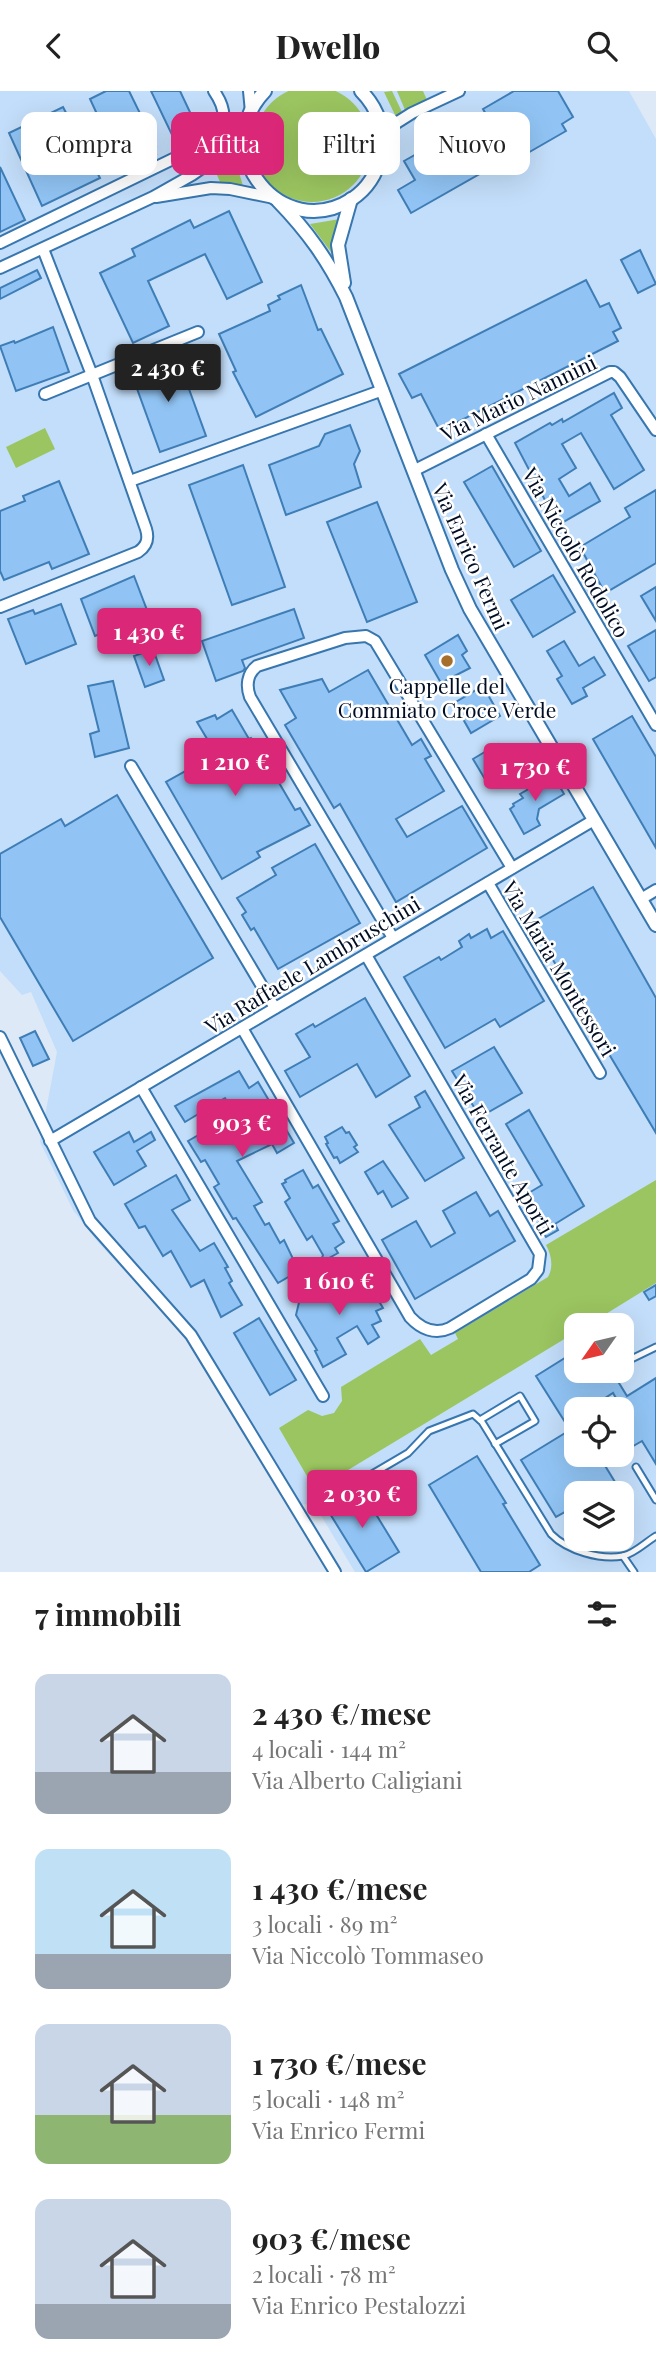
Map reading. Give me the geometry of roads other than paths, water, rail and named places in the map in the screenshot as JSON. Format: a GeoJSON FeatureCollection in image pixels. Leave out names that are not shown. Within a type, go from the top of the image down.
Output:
{"type":"FeatureCollection","features":[{"type":"Feature","properties":{"kind":"street"},"geometry":{"type":"LineString","coordinates":[[0,243],[210,141],[220,131],[225,117],[214,91]]}},
{"type":"Feature","properties":{"kind":"street"},"geometry":{"type":"LineString","coordinates":[[249,91],[249,112]]}},
{"type":"Feature","properties":{"kind":"street"},"geometry":{"type":"LineString","coordinates":[[252,112],[265,91]]}},
{"type":"Feature","properties":{"kind":"street"},"geometry":{"type":"LineString","coordinates":[[361,91],[375,112]]}},
{"type":"Feature","properties":{"kind":"street"},"geometry":{"type":"LineString","coordinates":[[400,121],[459,91]]}},
{"type":"Feature","properties":{"kind":"street"},"geometry":{"type":"LineString","coordinates":[[0,268],[153,197],[191,175]]}},
{"type":"Feature","properties":{"kind":"street"},"geometry":{"type":"LineString","coordinates":[[254,175],[301,224],[328,262],[346,297]]}},
{"type":"Feature","properties":{"kind":"street"},"geometry":{"type":"LineString","coordinates":[[153,197],[211,188],[276,199],[297,209],[318,210],[333,208],[351,199],[374,175]]}},
{"type":"Feature","properties":{"kind":"street"},"geometry":{"type":"LineString","coordinates":[[346,297],[338,245],[351,199]]}},
{"type":"Feature","properties":{"kind":"street"},"geometry":{"type":"LineString","coordinates":[[0,607],[143,549],[148,535],[92,375],[43,249]]}},
{"type":"Feature","properties":{"kind":"street","name":"Via Enrico Fermi"},"geometry":{"type":"LineString","coordinates":[[346,297],[452,570],[470,609],[656,925]]}},
{"type":"Feature","properties":{"kind":"street"},"geometry":{"type":"LineString","coordinates":[[45,394],[198,333]]}},
{"type":"Feature","properties":{"kind":"street","name":"Via Mario Nannini"},"geometry":{"type":"LineString","coordinates":[[413,471],[603,375],[614,372],[656,430]]}},
{"type":"Feature","properties":{"kind":"street"},"geometry":{"type":"LineString","coordinates":[[130,481],[383,390]]}},
{"type":"Feature","properties":{"kind":"street","name":"Via Niccolò Rodolico"},"geometry":{"type":"LineString","coordinates":[[486,434],[656,725]]}},
{"type":"Feature","properties":{"kind":"street"},"geometry":{"type":"LineString","coordinates":[[393,938],[250,697],[250,674],[257,666],[345,638],[371,638],[386,655],[512,868]]}},
{"type":"Feature","properties":{"kind":"street"},"geometry":{"type":"LineString","coordinates":[[131,766],[275,1008]]}},
{"type":"Feature","properties":{"kind":"street","name":"Via Raffaele Lambruschini"},"geometry":{"type":"LineString","coordinates":[[50,1141],[594,820]]}},
{"type":"Feature","properties":{"kind":"street","name":"Via Maria Montessori"},"geometry":{"type":"LineString","coordinates":[[488,883],[600,1073]]}},
{"type":"Feature","properties":{"kind":"street"},"geometry":{"type":"LineString","coordinates":[[640,899],[656,890]]}},
{"type":"Feature","properties":{"kind":"street","name":"Via Ferrante Aporti"},"geometry":{"type":"LineString","coordinates":[[242,1028],[404,1308],[420,1326],[435,1331],[445,1330],[531,1279],[540,1265],[540,1254],[366,955]]}},
{"type":"Feature","properties":{"kind":"street"},"geometry":{"type":"LineString","coordinates":[[0,1037],[90,1221],[174,1313],[200,1347],[335,1572]]}},
{"type":"Feature","properties":{"kind":"street"},"geometry":{"type":"LineString","coordinates":[[141,1087],[323,1396]]}},
{"type":"Feature","properties":{"kind":"lane"},"geometry":{"type":"LineString","coordinates":[[634,1358],[656,1347]]}},
{"type":"Feature","properties":{"kind":"lane"},"geometry":{"type":"LineString","coordinates":[[480,1420],[520,1396],[535,1420],[495,1444]]}},
{"type":"Feature","properties":{"kind":"lane"},"geometry":{"type":"LineString","coordinates":[[362,1481],[406,1454],[429,1431],[451,1425],[468,1415],[476,1416],[553,1537],[581,1553],[624,1556],[656,1536]]}},
{"type":"Feature","properties":{"kind":"lane"},"geometry":{"type":"LineString","coordinates":[[636,1467],[656,1500]]}},
{"type":"Feature","properties":{"kind":"lane"},"geometry":{"type":"LineString","coordinates":[[649,1488],[656,1484]]}},
{"type":"Feature","properties":{"kind":"lane"},"geometry":{"type":"LineString","coordinates":[[624,1556],[634,1572]]}},
{"type":"Feature","properties":{"kind":"place","name":"Cappelle del Commiato Croce Verde"},"geometry":{"type":"Point","coordinates":[447,661]}}]}
